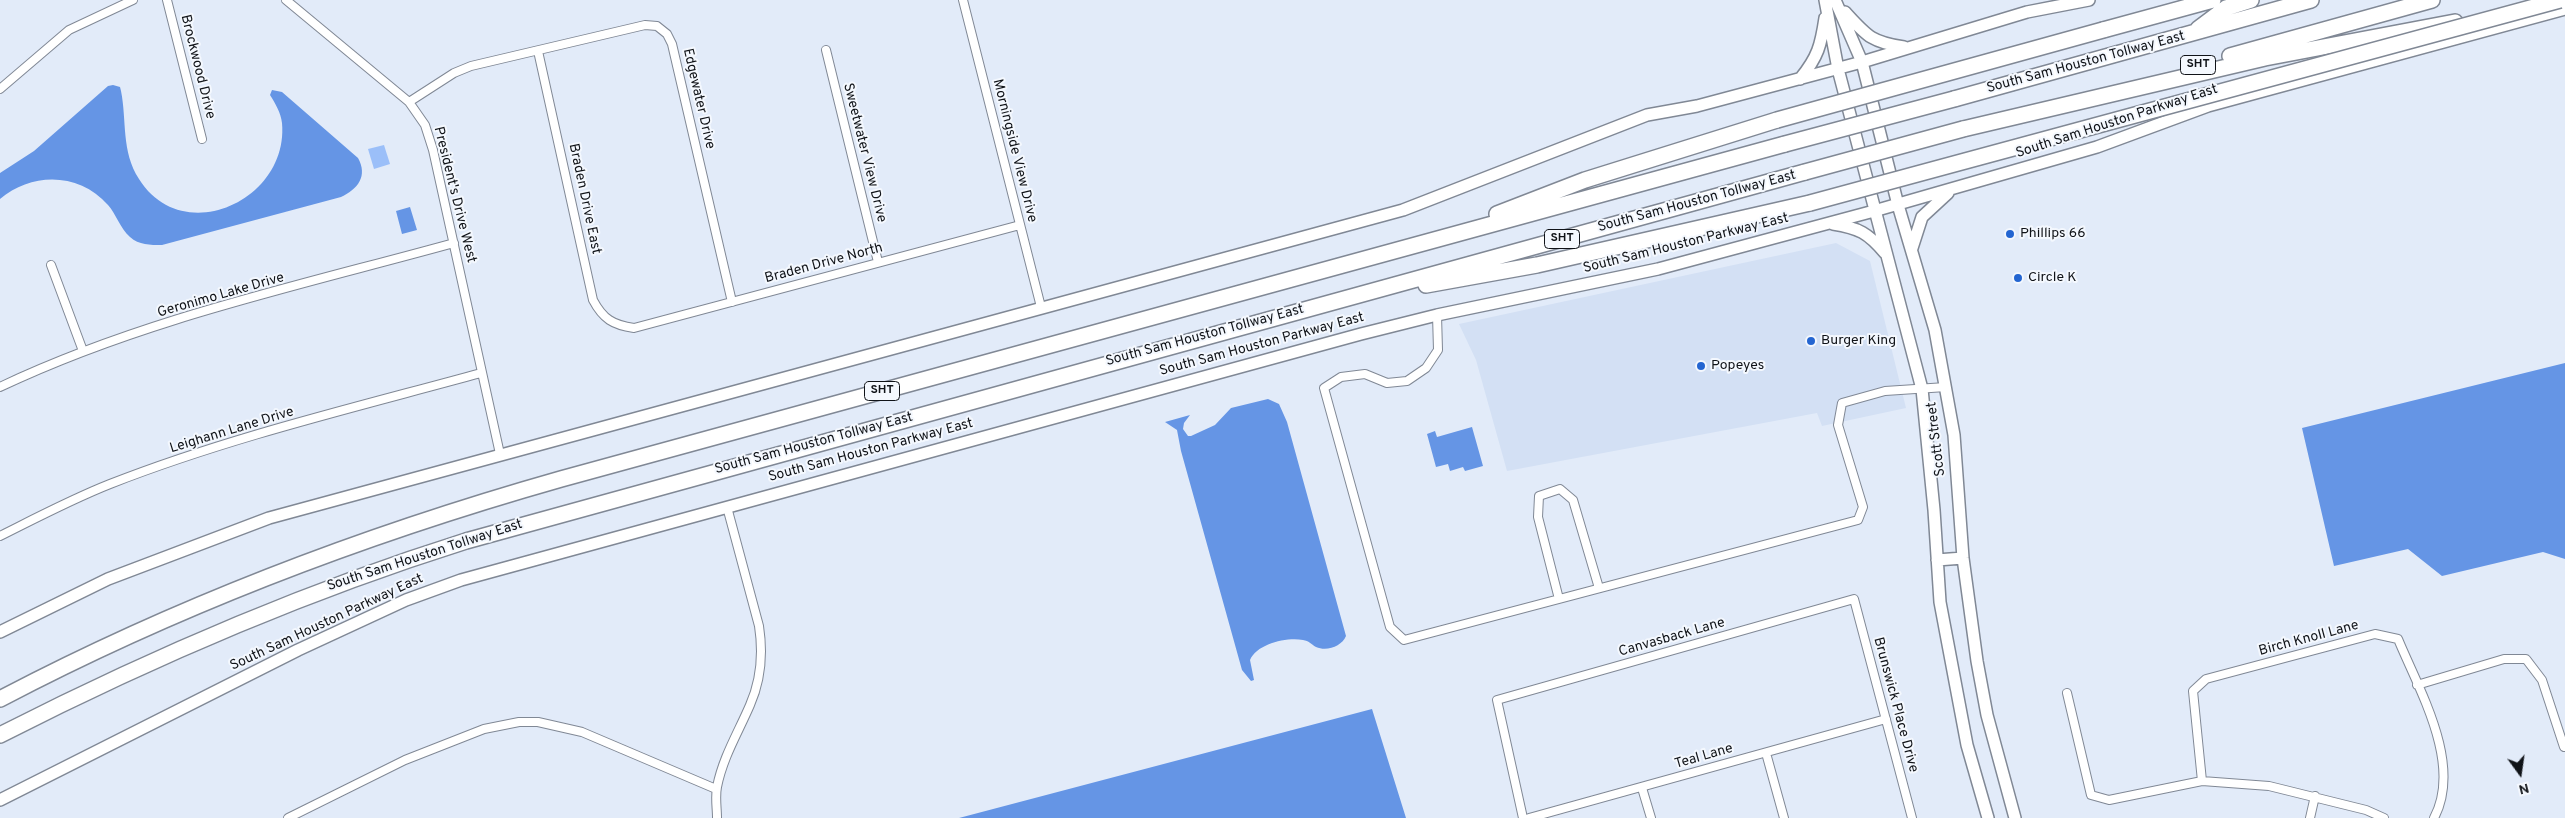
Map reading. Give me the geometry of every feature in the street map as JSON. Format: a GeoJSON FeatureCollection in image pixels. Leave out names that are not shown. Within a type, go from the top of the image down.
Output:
{"type":"FeatureCollection","features":[{"type":"Feature","properties":{"kind":"highway"},"geometry":{"type":"LineString","coordinates":[[1425,243],[1585,180],[1777,120],[2213,0]]}},
{"type":"Feature","properties":{"kind":"highway"},"geometry":{"type":"LineString","coordinates":[[2190,35],[2226,8],[2251,0]]}},
{"type":"Feature","properties":{"kind":"highway","name":"South Sam Houston Tollway East"},"geometry":{"type":"LineString","coordinates":[[0,699],[190,608],[315,558],[437,515],[561,479],[2190,35],[2311,0]]}},
{"type":"Feature","properties":{"kind":"highway","name":"South Sam Houston Tollway East"},"geometry":{"type":"LineString","coordinates":[[0,735],[199,639],[310,594],[413,557],[516,526],[2432,0]]}},
{"type":"Feature","properties":{"kind":"highway"},"geometry":{"type":"LineString","coordinates":[[1319,305],[1537,265],[1810,203],[2560,0]]}},
{"type":"Feature","properties":{"kind":"highway"},"geometry":{"type":"LineString","coordinates":[[1964,129],[2265,58],[2565,1]]}},
{"type":"Feature","properties":{"kind":"main road"},"geometry":{"type":"LineString","coordinates":[[0,632],[108,579],[269,518],[1403,210],[1646,115],[1697,106],[1862,62],[2028,12],[2090,0]]}},
{"type":"Feature","properties":{"kind":"main road"},"geometry":{"type":"LineString","coordinates":[[1837,2],[1866,35],[1881,44],[1908,48]]}},
{"type":"Feature","properties":{"kind":"main road","name":"Scott Street"},"geometry":{"type":"LineString","coordinates":[[1837,2],[1862,62],[1898,205],[1935,330],[1954,435],[1963,558],[1987,715],[2015,818]]}},
{"type":"Feature","properties":{"kind":"main road"},"geometry":{"type":"LineString","coordinates":[[1800,79],[1814,62],[1821,46],[1826,5]]}},
{"type":"Feature","properties":{"kind":"main road","name":"Scott Street"},"geometry":{"type":"LineString","coordinates":[[1826,5],[1838,68],[1922,389],[1940,602],[1966,745],[1988,818]]}},
{"type":"Feature","properties":{"kind":"main road","name":"South Sam Houston Parkway East"},"geometry":{"type":"LineString","coordinates":[[0,800],[298,650],[406,600],[461,580],[1037,421],[1437,315],[1658,269],[1898,205],[2097,147],[2208,106],[2565,9]]}},
{"type":"Feature","properties":{"kind":"main road"},"geometry":{"type":"LineString","coordinates":[[1912,248],[1922,217],[1951,189]]}},
{"type":"Feature","properties":{"kind":"main road"},"geometry":{"type":"LineString","coordinates":[[1829,223],[1856,228],[1875,242],[1887,255]]}},
{"type":"Feature","properties":{"kind":"main road"},"geometry":{"type":"LineString","coordinates":[[1937,560],[1963,558]]}},
{"type":"Feature","properties":{"kind":"street"},"geometry":{"type":"LineString","coordinates":[[0,89],[69,30],[133,0]]}},
{"type":"Feature","properties":{"kind":"street","name":"Brockwood Drive"},"geometry":{"type":"LineString","coordinates":[[167,0],[202,139]]}},
{"type":"Feature","properties":{"kind":"street","name":"President's Drive West"},"geometry":{"type":"LineString","coordinates":[[286,0],[409,102],[425,124],[433,150],[500,454]]}},
{"type":"Feature","properties":{"kind":"street","name":"Morningside View Drive"},"geometry":{"type":"LineString","coordinates":[[963,0],[1041,308]]}},
{"type":"Feature","properties":{"kind":"street","name":"Edgewater Drive"},"geometry":{"type":"LineString","coordinates":[[409,102],[454,73],[471,66],[645,26],[657,26],[667,34],[672,44],[732,302]]}},
{"type":"Feature","properties":{"kind":"street","name":"Sweetwater View Drive"},"geometry":{"type":"LineString","coordinates":[[826,50],[878,262]]}},
{"type":"Feature","properties":{"kind":"street","name":"Braden Drive East"},"geometry":{"type":"LineString","coordinates":[[538,51],[593,300],[600,313],[610,322],[634,328]]}},
{"type":"Feature","properties":{"kind":"street","name":"Braden Drive North"},"geometry":{"type":"LineString","coordinates":[[634,328],[1020,224]]}},
{"type":"Feature","properties":{"kind":"street","name":"Geronimo Lake Drive"},"geometry":{"type":"LineString","coordinates":[[0,388],[83,351],[189,317],[454,243]]}},
{"type":"Feature","properties":{"kind":"street"},"geometry":{"type":"LineString","coordinates":[[51,265],[83,351]]}},
{"type":"Feature","properties":{"kind":"street"},"geometry":{"type":"LineString","coordinates":[[1437,315],[1438,350],[1426,368],[1407,381],[1387,383],[1365,374],[1340,377],[1324,388],[1390,627],[1404,640],[1858,520],[1863,507],[1838,425],[1842,403],[1885,391],[1946,387]]}},
{"type":"Feature","properties":{"kind":"street","name":"Leighann Lane Drive"},"geometry":{"type":"LineString","coordinates":[[0,536],[109,484],[212,448],[481,373]]}},
{"type":"Feature","properties":{"kind":"street"},"geometry":{"type":"LineString","coordinates":[[1559,599],[1538,516],[1538,496],[1560,489],[1573,500],[1599,588]]}},
{"type":"Feature","properties":{"kind":"street"},"geometry":{"type":"LineString","coordinates":[[717,818],[716,789],[727,754],[751,705],[757,686],[761,643],[727,507]]}},
{"type":"Feature","properties":{"kind":"street","name":"Canvasback Lane"},"geometry":{"type":"LineString","coordinates":[[1523,818],[1497,700],[1854,599]]}},
{"type":"Feature","properties":{"kind":"street","name":"Brunswick Place Drive"},"geometry":{"type":"LineString","coordinates":[[1854,599],[1912,818]]}},
{"type":"Feature","properties":{"kind":"street","name":"Birch Knoll Lane"},"geometry":{"type":"LineString","coordinates":[[2202,781],[2193,691],[2206,679],[2375,634],[2398,639],[2435,729],[2445,768],[2440,808],[2434,818]]}},
{"type":"Feature","properties":{"kind":"street"},"geometry":{"type":"LineString","coordinates":[[2417,685],[2504,659],[2526,660],[2542,680],[2564,747]]}},
{"type":"Feature","properties":{"kind":"street"},"geometry":{"type":"LineString","coordinates":[[2067,693],[2091,794],[2109,800],[2202,781],[2269,786],[2366,810],[2384,818]]}},
{"type":"Feature","properties":{"kind":"street","name":"Teal Lane"},"geometry":{"type":"LineString","coordinates":[[1529,818],[1886,719]]}},
{"type":"Feature","properties":{"kind":"street"},"geometry":{"type":"LineString","coordinates":[[288,818],[405,760],[484,729],[519,722],[538,722],[582,732],[716,789]]}},
{"type":"Feature","properties":{"kind":"street"},"geometry":{"type":"LineString","coordinates":[[1766,753],[1784,818]]}},
{"type":"Feature","properties":{"kind":"street"},"geometry":{"type":"LineString","coordinates":[[1642,788],[1651,818]]}},
{"type":"Feature","properties":{"kind":"street"},"geometry":{"type":"LineString","coordinates":[[2310,818],[2315,796]]}},
{"type":"Feature","properties":{"kind":"shaded area"},"geometry":{"type":"Polygon","coordinates":[[[108,86],[120,87],[127,147],[133,168],[139,179],[158,200],[181,211],[205,212],[230,206],[251,193],[269,174],[280,150],[282,123],[276,105],[270,95],[272,90],[282,92],[358,158],[362,171],[360,181],[352,190],[341,197],[162,245],[145,244],[133,240],[123,229],[108,205],[96,194],[70,181],[41,180],[13,190],[0,199],[0,173],[34,151],[108,86]]]}},
{"type":"Feature","properties":{"kind":"shaded area"},"geometry":{"type":"Polygon","coordinates":[[[384,145],[390,164],[374,169],[368,149],[384,145]]]}},
{"type":"Feature","properties":{"kind":"shaded area"},"geometry":{"type":"Polygon","coordinates":[[[410,207],[417,230],[402,234],[396,211],[410,207]]]}},
{"type":"Feature","properties":{"kind":"shaded area"},"geometry":{"type":"Polygon","coordinates":[[[1836,243],[1870,261],[1906,408],[1822,426],[1817,413],[1507,471],[1476,360],[1459,324],[1836,243]]]}},
{"type":"Feature","properties":{"kind":"shaded area"},"geometry":{"type":"Polygon","coordinates":[[[2565,363],[2565,559],[2543,552],[2442,576],[2408,549],[2334,566],[2302,428],[2565,363]]]}},
{"type":"Feature","properties":{"kind":"shaded area"},"geometry":{"type":"Polygon","coordinates":[[[1268,399],[1279,404],[1287,422],[1346,636],[1338,645],[1325,649],[1316,647],[1307,641],[1296,639],[1265,646],[1254,654],[1250,660],[1254,680],[1251,681],[1242,670],[1181,451],[1177,430],[1165,422],[1190,415],[1184,423],[1183,429],[1188,436],[1191,436],[1215,425],[1231,408],[1268,399]]]}},
{"type":"Feature","properties":{"kind":"shaded area"},"geometry":{"type":"Polygon","coordinates":[[[1472,427],[1483,466],[1465,471],[1463,467],[1450,471],[1448,464],[1436,467],[1427,434],[1435,431],[1437,437],[1472,427]]]}},
{"type":"Feature","properties":{"kind":"shaded area"},"geometry":{"type":"Polygon","coordinates":[[[1372,709],[1406,818],[959,818],[1372,709]]]}},
{"type":"Feature","properties":{"kind":"place","name":"Phillips 66"},"geometry":{"type":"Point","coordinates":[2010,234]}},
{"type":"Feature","properties":{"kind":"place","name":"Circle K"},"geometry":{"type":"Point","coordinates":[2018,278]}},
{"type":"Feature","properties":{"kind":"place","name":"Burger King"},"geometry":{"type":"Point","coordinates":[1811,341]}},
{"type":"Feature","properties":{"kind":"place","name":"Popeyes"},"geometry":{"type":"Point","coordinates":[1701,366]}}]}
